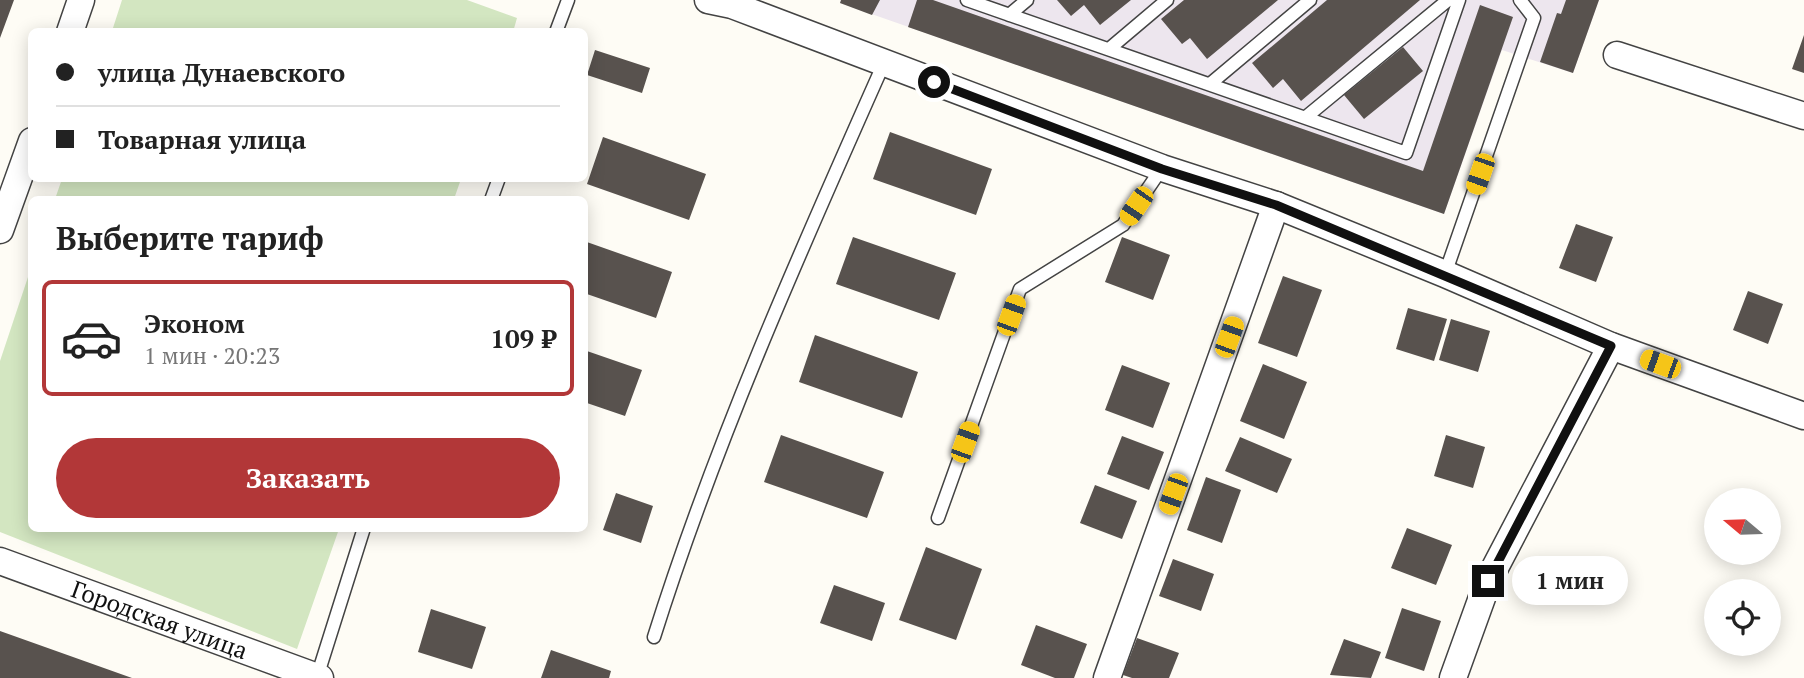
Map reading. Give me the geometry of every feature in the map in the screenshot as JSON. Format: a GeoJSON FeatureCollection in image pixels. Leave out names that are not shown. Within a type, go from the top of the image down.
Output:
{"type":"FeatureCollection","features":[{"type":"Feature","properties":{"kind":"street"},"geometry":{"type":"LineString","coordinates":[[71,28],[81,0]]}},
{"type":"Feature","properties":{"kind":"street"},"geometry":{"type":"LineString","coordinates":[[708,0],[732,5],[1162,169],[1276,205],[1611,346],[1804,416]]}},
{"type":"Feature","properties":{"kind":"street"},"geometry":{"type":"LineString","coordinates":[[1617,55],[1804,116]]}},
{"type":"Feature","properties":{"kind":"street"},"geometry":{"type":"LineString","coordinates":[[1,223],[28,152]]}},
{"type":"Feature","properties":{"kind":"street"},"geometry":{"type":"LineString","coordinates":[[1107,678],[1276,205]]}},
{"type":"Feature","properties":{"kind":"street"},"geometry":{"type":"LineString","coordinates":[[1453,678],[1488,581],[1611,346]]}},
{"type":"Feature","properties":{"kind":"street","name":"Городская улица"},"geometry":{"type":"LineString","coordinates":[[0,561],[318,677]]}},
{"type":"Feature","properties":{"kind":"lane"},"geometry":{"type":"LineString","coordinates":[[558,28],[568,0]]}},
{"type":"Feature","properties":{"kind":"lane"},"geometry":{"type":"LineString","coordinates":[[967,0],[1406,153],[1459,0]]}},
{"type":"Feature","properties":{"kind":"lane"},"geometry":{"type":"LineString","coordinates":[[1009,15],[1027,0]]}},
{"type":"Feature","properties":{"kind":"lane"},"geometry":{"type":"LineString","coordinates":[[1109,49],[1167,0]]}},
{"type":"Feature","properties":{"kind":"lane"},"geometry":{"type":"LineString","coordinates":[[1210,84],[1310,0]]}},
{"type":"Feature","properties":{"kind":"lane"},"geometry":{"type":"LineString","coordinates":[[1306,117],[1448,0]]}},
{"type":"Feature","properties":{"kind":"lane"},"geometry":{"type":"LineString","coordinates":[[1445,274],[1534,18],[1520,0]]}},
{"type":"Feature","properties":{"kind":"lane"},"geometry":{"type":"LineString","coordinates":[[654,637],[683,545],[749,374],[884,63]]}},
{"type":"Feature","properties":{"kind":"lane"},"geometry":{"type":"LineString","coordinates":[[938,518],[1020,289],[1123,225],[1162,169]]}},
{"type":"Feature","properties":{"kind":"lane"},"geometry":{"type":"LineString","coordinates":[[318,677],[363,532]]}},
{"type":"Feature","properties":{"kind":"shaded area"},"geometry":{"type":"Polygon","coordinates":[[[841,0],[1599,0],[1573,73],[1502,50],[1444,214],[840,3],[841,0]]]}},
{"type":"Feature","properties":{"kind":"green space"},"geometry":{"type":"Polygon","coordinates":[[[122,0],[467,0],[517,18],[514,28],[113,28],[122,0]]]}},
{"type":"Feature","properties":{"kind":"green space"},"geometry":{"type":"Polygon","coordinates":[[[61,182],[460,182],[455,196],[56,196],[61,182]]]}},
{"type":"Feature","properties":{"kind":"green space"},"geometry":{"type":"Polygon","coordinates":[[[28,277],[28,532],[338,532],[297,649],[0,532],[0,361],[28,277]]]}},
{"type":"Feature","properties":{"kind":"building"},"geometry":{"type":"Polygon","coordinates":[[[0,0],[14,0],[0,38],[0,0]]]}},
{"type":"Feature","properties":{"kind":"building"},"geometry":{"type":"Polygon","coordinates":[[[841,0],[880,0],[872,15],[840,3],[841,0]]]}},
{"type":"Feature","properties":{"kind":"building"},"geometry":{"type":"Polygon","coordinates":[[[917,0],[933,0],[1423,171],[1480,5],[1513,17],[1444,214],[908,27],[917,0]]]}},
{"type":"Feature","properties":{"kind":"building"},"geometry":{"type":"Polygon","coordinates":[[[1057,0],[1131,0],[1100,25],[1084,5],[1071,16],[1057,0]]]}},
{"type":"Feature","properties":{"kind":"building"},"geometry":{"type":"Polygon","coordinates":[[[1184,0],[1278,0],[1207,59],[1190,38],[1182,44],[1161,19],[1184,0]]]}},
{"type":"Feature","properties":{"kind":"building"},"geometry":{"type":"Polygon","coordinates":[[[1327,0],[1420,0],[1301,101],[1283,79],[1273,88],[1252,63],[1327,0]]]}},
{"type":"Feature","properties":{"kind":"building"},"geometry":{"type":"Polygon","coordinates":[[[1566,0],[1599,0],[1573,73],[1540,62],[1557,13],[1561,14],[1566,0]]]}},
{"type":"Feature","properties":{"kind":"building"},"geometry":{"type":"Polygon","coordinates":[[[1804,35],[1804,73],[1792,69],[1804,35]]]}},
{"type":"Feature","properties":{"kind":"building"},"geometry":{"type":"Polygon","coordinates":[[[1403,47],[1423,71],[1364,119],[1344,95],[1403,47]]]}},
{"type":"Feature","properties":{"kind":"building"},"geometry":{"type":"Polygon","coordinates":[[[595,50],[650,68],[642,93],[588,75],[595,50]]]}},
{"type":"Feature","properties":{"kind":"building"},"geometry":{"type":"Polygon","coordinates":[[[890,132],[992,169],[976,215],[873,179],[890,132]]]}},
{"type":"Feature","properties":{"kind":"building"},"geometry":{"type":"Polygon","coordinates":[[[603,137],[706,174],[689,220],[587,184],[603,137]]]}},
{"type":"Feature","properties":{"kind":"building"},"geometry":{"type":"Polygon","coordinates":[[[1576,224],[1613,237],[1596,282],[1559,268],[1576,224]]]}},
{"type":"Feature","properties":{"kind":"building"},"geometry":{"type":"Polygon","coordinates":[[[853,237],[956,273],[939,320],[836,284],[853,237]]]}},
{"type":"Feature","properties":{"kind":"building"},"geometry":{"type":"Polygon","coordinates":[[[1122,237],[1170,255],[1153,300],[1105,282],[1122,237]]]}},
{"type":"Feature","properties":{"kind":"building"},"geometry":{"type":"Polygon","coordinates":[[[588,242],[672,272],[656,318],[588,294],[588,242]]]}},
{"type":"Feature","properties":{"kind":"building"},"geometry":{"type":"Polygon","coordinates":[[[1283,276],[1322,290],[1297,357],[1258,343],[1283,276]]]}},
{"type":"Feature","properties":{"kind":"building"},"geometry":{"type":"Polygon","coordinates":[[[1748,291],[1783,304],[1768,344],[1733,330],[1748,291]]]}},
{"type":"Feature","properties":{"kind":"building"},"geometry":{"type":"Polygon","coordinates":[[[1408,308],[1447,319],[1434,361],[1396,349],[1408,308]]]}},
{"type":"Feature","properties":{"kind":"building"},"geometry":{"type":"Polygon","coordinates":[[[1451,319],[1490,331],[1478,372],[1439,360],[1451,319]]]}},
{"type":"Feature","properties":{"kind":"building"},"geometry":{"type":"Polygon","coordinates":[[[815,335],[918,372],[902,418],[799,382],[815,335]]]}},
{"type":"Feature","properties":{"kind":"building"},"geometry":{"type":"Polygon","coordinates":[[[588,351],[642,370],[625,416],[588,403],[588,351]]]}},
{"type":"Feature","properties":{"kind":"building"},"geometry":{"type":"Polygon","coordinates":[[[1263,364],[1307,382],[1284,439],[1240,421],[1263,364]]]}},
{"type":"Feature","properties":{"kind":"building"},"geometry":{"type":"Polygon","coordinates":[[[1122,365],[1170,383],[1153,428],[1105,410],[1122,365]]]}},
{"type":"Feature","properties":{"kind":"building"},"geometry":{"type":"Polygon","coordinates":[[[781,435],[884,472],[867,518],[764,482],[781,435]]]}},
{"type":"Feature","properties":{"kind":"building"},"geometry":{"type":"Polygon","coordinates":[[[1446,435],[1485,447],[1473,488],[1434,476],[1446,435]]]}},
{"type":"Feature","properties":{"kind":"building"},"geometry":{"type":"Polygon","coordinates":[[[1122,436],[1164,452],[1149,490],[1107,474],[1122,436]]]}},
{"type":"Feature","properties":{"kind":"building"},"geometry":{"type":"Polygon","coordinates":[[[1240,437],[1292,459],[1277,493],[1225,471],[1240,437]]]}},
{"type":"Feature","properties":{"kind":"building"},"geometry":{"type":"Polygon","coordinates":[[[1206,477],[1241,490],[1222,543],[1187,530],[1206,477]]]}},
{"type":"Feature","properties":{"kind":"building"},"geometry":{"type":"Polygon","coordinates":[[[1095,485],[1137,501],[1122,539],[1080,523],[1095,485]]]}},
{"type":"Feature","properties":{"kind":"building"},"geometry":{"type":"Polygon","coordinates":[[[616,493],[653,506],[641,543],[603,530],[616,493]]]}},
{"type":"Feature","properties":{"kind":"building"},"geometry":{"type":"Polygon","coordinates":[[[1407,528],[1452,545],[1436,585],[1391,568],[1407,528]]]}},
{"type":"Feature","properties":{"kind":"building"},"geometry":{"type":"Polygon","coordinates":[[[926,547],[982,569],[956,640],[899,620],[926,547]]]}},
{"type":"Feature","properties":{"kind":"building"},"geometry":{"type":"Polygon","coordinates":[[[1173,559],[1214,574],[1201,611],[1159,596],[1173,559]]]}},
{"type":"Feature","properties":{"kind":"building"},"geometry":{"type":"Polygon","coordinates":[[[834,585],[885,603],[872,641],[820,623],[834,585]]]}},
{"type":"Feature","properties":{"kind":"building"},"geometry":{"type":"Polygon","coordinates":[[[1402,608],[1441,621],[1424,671],[1385,658],[1402,608]]]}},
{"type":"Feature","properties":{"kind":"building"},"geometry":{"type":"Polygon","coordinates":[[[431,609],[486,627],[472,669],[418,652],[431,609]]]}},
{"type":"Feature","properties":{"kind":"building"},"geometry":{"type":"Polygon","coordinates":[[[1036,625],[1087,644],[1074,678],[1055,678],[1021,665],[1036,625]]]}},
{"type":"Feature","properties":{"kind":"building"},"geometry":{"type":"Polygon","coordinates":[[[0,631],[132,678],[0,678],[0,631]]]}},
{"type":"Feature","properties":{"kind":"building"},"geometry":{"type":"Polygon","coordinates":[[[1137,638],[1179,653],[1169,678],[1132,678],[1123,675],[1137,638]]]}},
{"type":"Feature","properties":{"kind":"building"},"geometry":{"type":"Polygon","coordinates":[[[1344,639],[1381,652],[1371,678],[1330,675],[1344,639]]]}},
{"type":"Feature","properties":{"kind":"building"},"geometry":{"type":"Polygon","coordinates":[[[551,650],[611,671],[609,678],[541,678],[551,650]]]}},
{"type":"Feature","properties":{"kind":"route"},"geometry":{"type":"LineString","coordinates":[[934,82],[1162,169],[1276,205],[1611,346],[1488,581]]}}]}
